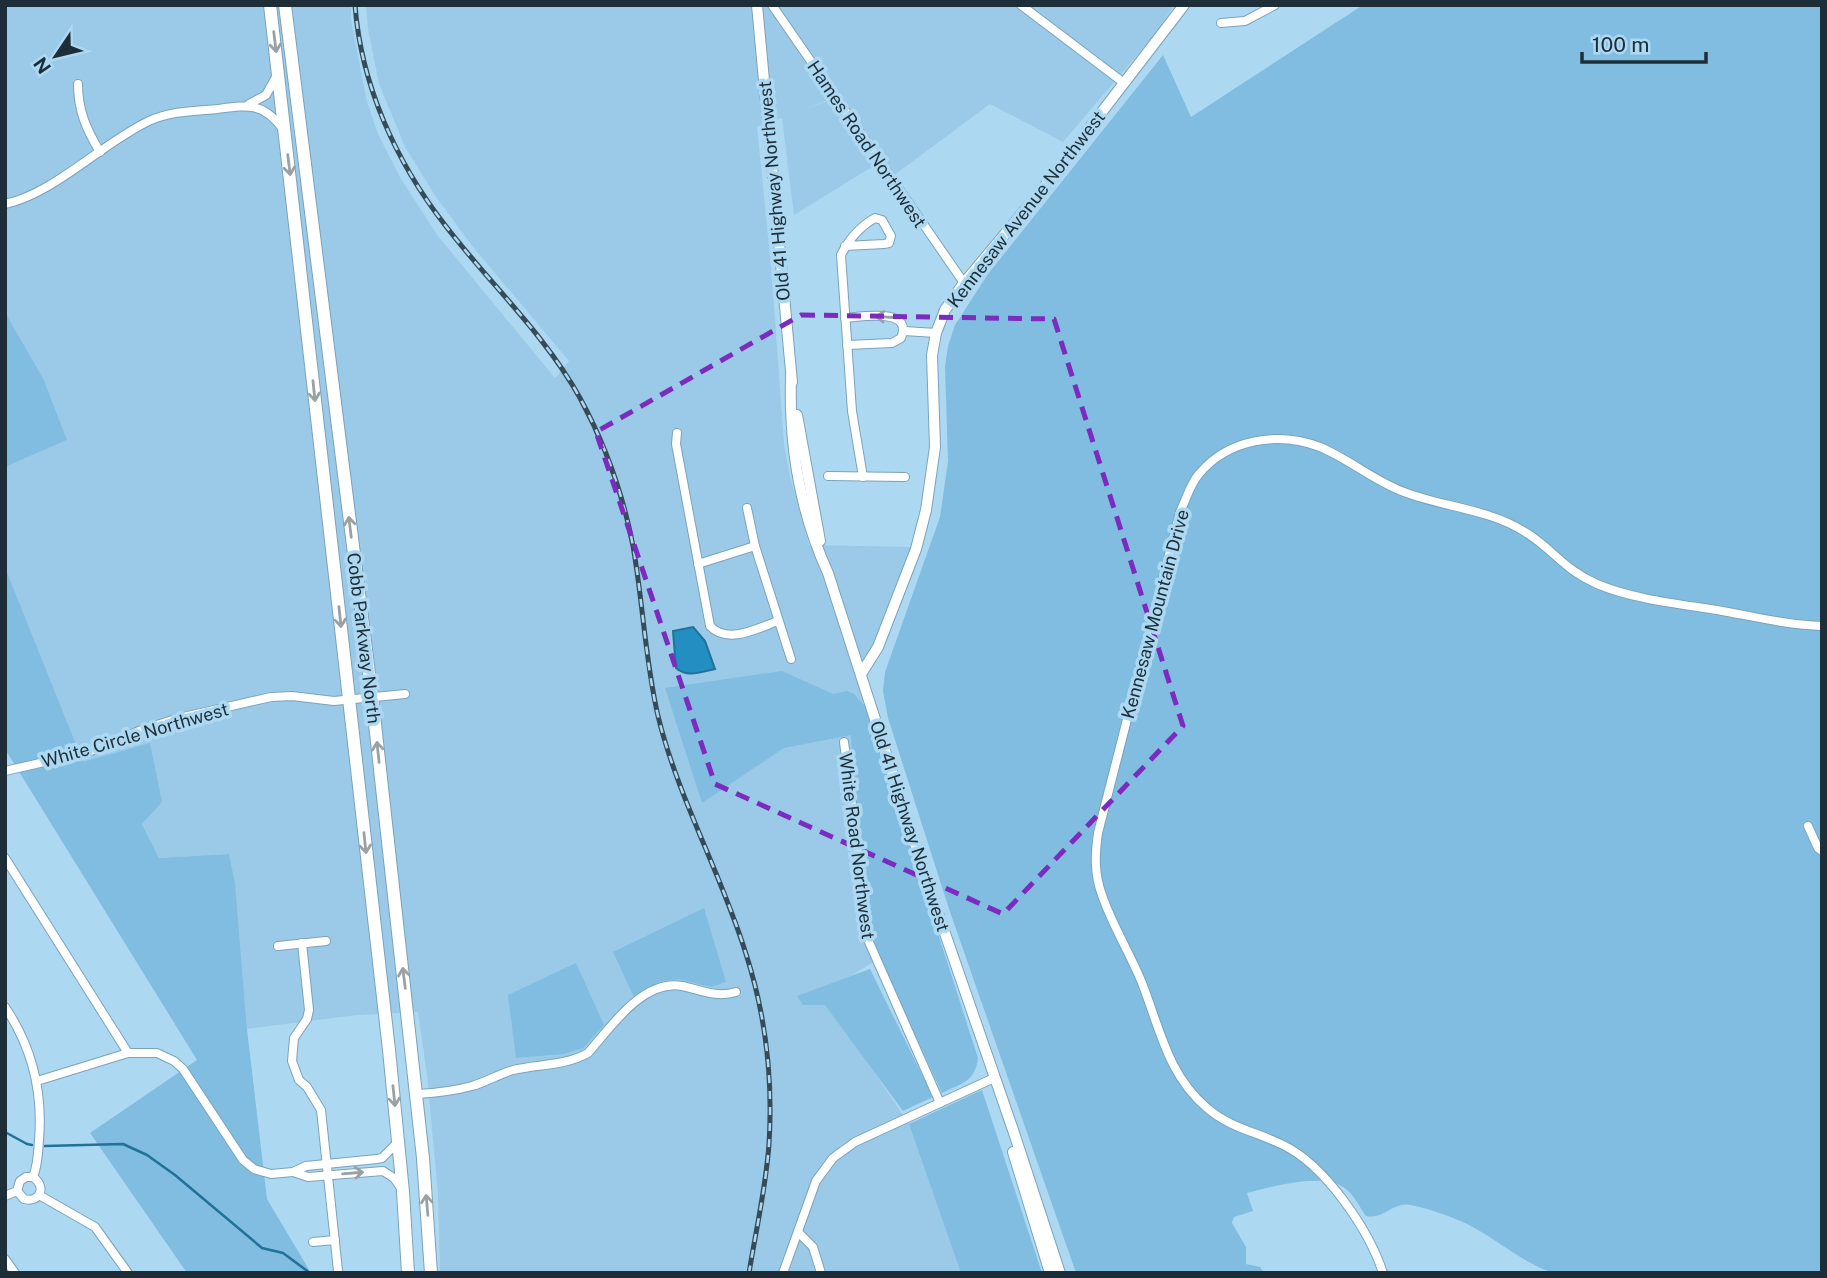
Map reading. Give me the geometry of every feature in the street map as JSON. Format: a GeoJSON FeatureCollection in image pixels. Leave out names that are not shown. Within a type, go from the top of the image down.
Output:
{"type":"FeatureCollection","features":[{"type":"Feature","properties":{"kind":"main road","name":"Cobb Parkway North"},"geometry":{"type":"LineString","coordinates":[[270,5],[398,1142],[408,1273]]}},
{"type":"Feature","properties":{"kind":"main road","name":"Cobb Parkway North"},"geometry":{"type":"LineString","coordinates":[[285,5],[372,697],[417,1094],[431,1273]]}},
{"type":"Feature","properties":{"kind":"street","name":"Old 41 Highway Northwest"},"geometry":{"type":"LineString","coordinates":[[757,5],[791,377],[792,430],[810,531],[828,573],[929,887],[1059,1273]]}},
{"type":"Feature","properties":{"kind":"street","name":"Hames Road Northwest"},"geometry":{"type":"LineString","coordinates":[[772,5],[964,283]]}},
{"type":"Feature","properties":{"kind":"street"},"geometry":{"type":"LineString","coordinates":[[1021,5],[1124,83]]}},
{"type":"Feature","properties":{"kind":"street","name":"Kennesaw Avenue Northwest"},"geometry":{"type":"LineString","coordinates":[[861,674],[878,647],[916,549],[926,510],[935,460],[932,374],[936,333],[945,310],[964,283],[1045,186],[1184,5]]}},
{"type":"Feature","properties":{"kind":"street"},"geometry":{"type":"LineString","coordinates":[[1221,23],[1245,21],[1275,5]]}},
{"type":"Feature","properties":{"kind":"street"},"geometry":{"type":"LineString","coordinates":[[246,106],[266,95],[278,72]]}},
{"type":"Feature","properties":{"kind":"street"},"geometry":{"type":"LineString","coordinates":[[78,84],[81,113],[100,152]]}},
{"type":"Feature","properties":{"kind":"street"},"geometry":{"type":"LineString","coordinates":[[5,204],[33,194],[157,118],[177,113],[246,106],[265,110],[285,132]]}},
{"type":"Feature","properties":{"kind":"street"},"geometry":{"type":"LineString","coordinates":[[845,246],[889,243],[891,236],[882,220],[874,218],[856,231],[845,246],[841,255],[852,411],[863,477]]}},
{"type":"Feature","properties":{"kind":"street"},"geometry":{"type":"LineString","coordinates":[[845,318],[893,316],[901,321],[904,331],[901,338],[892,343],[847,345]]}},
{"type":"Feature","properties":{"kind":"street"},"geometry":{"type":"LineString","coordinates":[[904,331],[936,333]]}},
{"type":"Feature","properties":{"kind":"street"},"geometry":{"type":"LineString","coordinates":[[677,433],[676,444],[708,621],[718,634],[729,636],[778,621]]}},
{"type":"Feature","properties":{"kind":"street","name":"Kennesaw Mountain Drive"},"geometry":{"type":"LineString","coordinates":[[1383,1273],[1347,1205],[1317,1169],[1287,1147],[1227,1123],[1182,1083],[1158,1032],[1142,983],[1101,895],[1094,860],[1098,833],[1180,512],[1197,476],[1212,461],[1233,447],[1258,440],[1280,438],[1319,447],[1401,491],[1506,522],[1542,544],[1574,573],[1599,585],[1690,606],[1791,624],[1822,626]]}},
{"type":"Feature","properties":{"kind":"street"},"geometry":{"type":"LineString","coordinates":[[828,477],[905,477]]}},
{"type":"Feature","properties":{"kind":"street"},"geometry":{"type":"LineString","coordinates":[[747,508],[755,546],[791,659]]}},
{"type":"Feature","properties":{"kind":"street"},"geometry":{"type":"LineString","coordinates":[[698,564],[755,546]]}},
{"type":"Feature","properties":{"kind":"street","name":"White Circle Northwest"},"geometry":{"type":"LineString","coordinates":[[5,771],[88,752],[179,718],[271,697],[292,696],[324,701],[405,694]]}},
{"type":"Feature","properties":{"kind":"street","name":"White Road Northwest"},"geometry":{"type":"LineString","coordinates":[[844,742],[865,933],[940,1103]]}},
{"type":"Feature","properties":{"kind":"street"},"geometry":{"type":"LineString","coordinates":[[1808,826],[1822,851]]}},
{"type":"Feature","properties":{"kind":"street"},"geometry":{"type":"LineString","coordinates":[[5,858],[128,1053]]}},
{"type":"Feature","properties":{"kind":"street"},"geometry":{"type":"LineString","coordinates":[[278,946],[326,941]]}},
{"type":"Feature","properties":{"kind":"street"},"geometry":{"type":"LineString","coordinates":[[302,943],[309,1010],[294,1038],[292,1061],[299,1080],[307,1087],[321,1110],[338,1270]]}},
{"type":"Feature","properties":{"kind":"street"},"geometry":{"type":"LineString","coordinates":[[417,1094],[447,1092],[473,1086],[514,1070],[548,1066],[582,1056],[588,1053],[629,1009],[663,986],[684,986],[717,995],[736,992]]}},
{"type":"Feature","properties":{"kind":"street"},"geometry":{"type":"LineString","coordinates":[[5,1007],[23,1036],[37,1080],[41,1122],[33,1178]]}},
{"type":"Feature","properties":{"kind":"street"},"geometry":{"type":"LineString","coordinates":[[37,1080],[128,1053],[157,1053],[183,1069],[243,1160],[262,1173],[293,1172],[308,1177],[383,1171],[394,1178],[403,1192]]}},
{"type":"Feature","properties":{"kind":"street"},"geometry":{"type":"LineString","coordinates":[[783,1273],[816,1181],[837,1155],[855,1142],[994,1078]]}},
{"type":"Feature","properties":{"kind":"street","name":"Old 41 Highway Northwest"},"geometry":{"type":"LineString","coordinates":[[994,1078],[1050,1273]]}},
{"type":"Feature","properties":{"kind":"street"},"geometry":{"type":"LineString","coordinates":[[293,1172],[306,1166],[382,1158],[398,1142]]}},
{"type":"Feature","properties":{"kind":"street"},"geometry":{"type":"LineString","coordinates":[[26,1177],[33,1178],[40,1185],[39,1195],[34,1200],[21,1198],[17,1191],[20,1181],[26,1177]]}},
{"type":"Feature","properties":{"kind":"street"},"geometry":{"type":"LineString","coordinates":[[5,1196],[17,1191]]}},
{"type":"Feature","properties":{"kind":"street"},"geometry":{"type":"LineString","coordinates":[[39,1195],[95,1227],[128,1273]]}},
{"type":"Feature","properties":{"kind":"street"},"geometry":{"type":"LineString","coordinates":[[797,1232],[813,1247],[821,1273]]}},
{"type":"Feature","properties":{"kind":"street"},"geometry":{"type":"LineString","coordinates":[[313,1242],[335,1240]]}},
{"type":"Feature","properties":{"kind":"street"},"geometry":{"type":"LineString","coordinates":[[5,1259],[15,1273]]}},
{"type":"Feature","properties":{"kind":"highlighted area"},"geometry":{"type":"Polygon","coordinates":[[[801,315],[1054,319],[1183,726],[1003,914],[715,784],[596,432],[801,315]]]}},
{"type":"Feature","properties":{"kind":"shaded area"},"geometry":{"type":"Polygon","coordinates":[[[5,5],[351,5],[351,20],[367,102],[378,134],[401,179],[438,236],[555,378],[569,361],[473,247],[436,197],[405,147],[379,84],[366,5],[1174,5],[1156,33],[1063,142],[990,104],[893,176],[839,96],[802,110],[831,100],[875,165],[794,215],[782,118],[757,127],[771,264],[784,444],[809,545],[912,547],[867,674],[849,786],[878,959],[822,994],[909,1124],[966,1273],[440,1273],[438,1194],[418,1012],[357,1015],[247,1029],[235,882],[229,854],[159,858],[142,823],[83,763],[5,567],[5,467],[67,440],[44,380],[5,312],[5,5]]]}},
{"type":"Feature","properties":{"kind":"shaded area"},"geometry":{"type":"Polygon","coordinates":[[[1363,5],[1822,5],[1822,1273],[1553,1273],[1528,1262],[1482,1232],[1447,1216],[1405,1204],[1372,1217],[1366,1216],[1346,1189],[1325,1181],[1312,1181],[1283,1184],[1247,1193],[1253,1211],[1234,1217],[1232,1223],[1246,1247],[1246,1264],[1260,1267],[1264,1273],[1076,1273],[949,909],[888,718],[883,691],[885,672],[940,517],[948,461],[945,367],[948,346],[955,325],[988,274],[1163,55],[1191,117],[1363,5]]]}},
{"type":"Feature","properties":{"kind":"shaded area"},"geometry":{"type":"Polygon","coordinates":[[[5,312],[44,380],[67,440],[5,467],[5,312]]]}},
{"type":"Feature","properties":{"kind":"shaded area"},"geometry":{"type":"Polygon","coordinates":[[[5,567],[83,762],[150,743],[162,802],[142,824],[159,858],[229,854],[235,882],[247,1029],[267,1199],[311,1273],[187,1273],[90,1133],[197,1060],[5,749],[5,567]]]}},
{"type":"Feature","properties":{"kind":"shaded area"},"geometry":{"type":"Polygon","coordinates":[[[693,627],[705,641],[715,669],[689,674],[676,668],[673,631],[693,627]]]}},
{"type":"Feature","properties":{"kind":"shaded area"},"geometry":{"type":"Polygon","coordinates":[[[782,671],[833,694],[847,691],[854,694],[865,706],[978,1058],[971,1077],[942,1093],[880,960],[869,924],[851,735],[784,748],[702,803],[665,688],[782,671]]]}},
{"type":"Feature","properties":{"kind":"shaded area"},"geometry":{"type":"Polygon","coordinates":[[[704,908],[726,982],[711,987],[678,979],[661,981],[634,997],[613,952],[704,908]]]}},
{"type":"Feature","properties":{"kind":"shaded area"},"geometry":{"type":"Polygon","coordinates":[[[576,963],[604,1025],[583,1048],[564,1054],[516,1058],[508,995],[576,963]]]}},
{"type":"Feature","properties":{"kind":"shaded area"},"geometry":{"type":"Polygon","coordinates":[[[870,969],[933,1097],[903,1111],[825,1005],[803,1005],[797,996],[870,969]]]}},
{"type":"Feature","properties":{"kind":"shaded area"},"geometry":{"type":"Polygon","coordinates":[[[982,1090],[1042,1273],[961,1273],[909,1124],[982,1090]]]}},
{"type":"Feature","properties":{"kind":"waterway"},"geometry":{"type":"LineString","coordinates":[[5,1132],[32,1145]]}},
{"type":"Feature","properties":{"kind":"waterway"},"geometry":{"type":"LineString","coordinates":[[45,1146],[123,1144],[147,1155],[262,1248],[283,1253],[310,1273]]}},
{"type":"Feature","properties":{"kind":"railway"},"geometry":{"type":"LineString","coordinates":[[355,5],[373,93],[411,175],[445,225],[533,330],[566,374],[597,433],[618,488],[633,546],[650,674],[666,746],[736,924],[753,977],[763,1024],[769,1072],[769,1144],[749,1273]]}}]}
